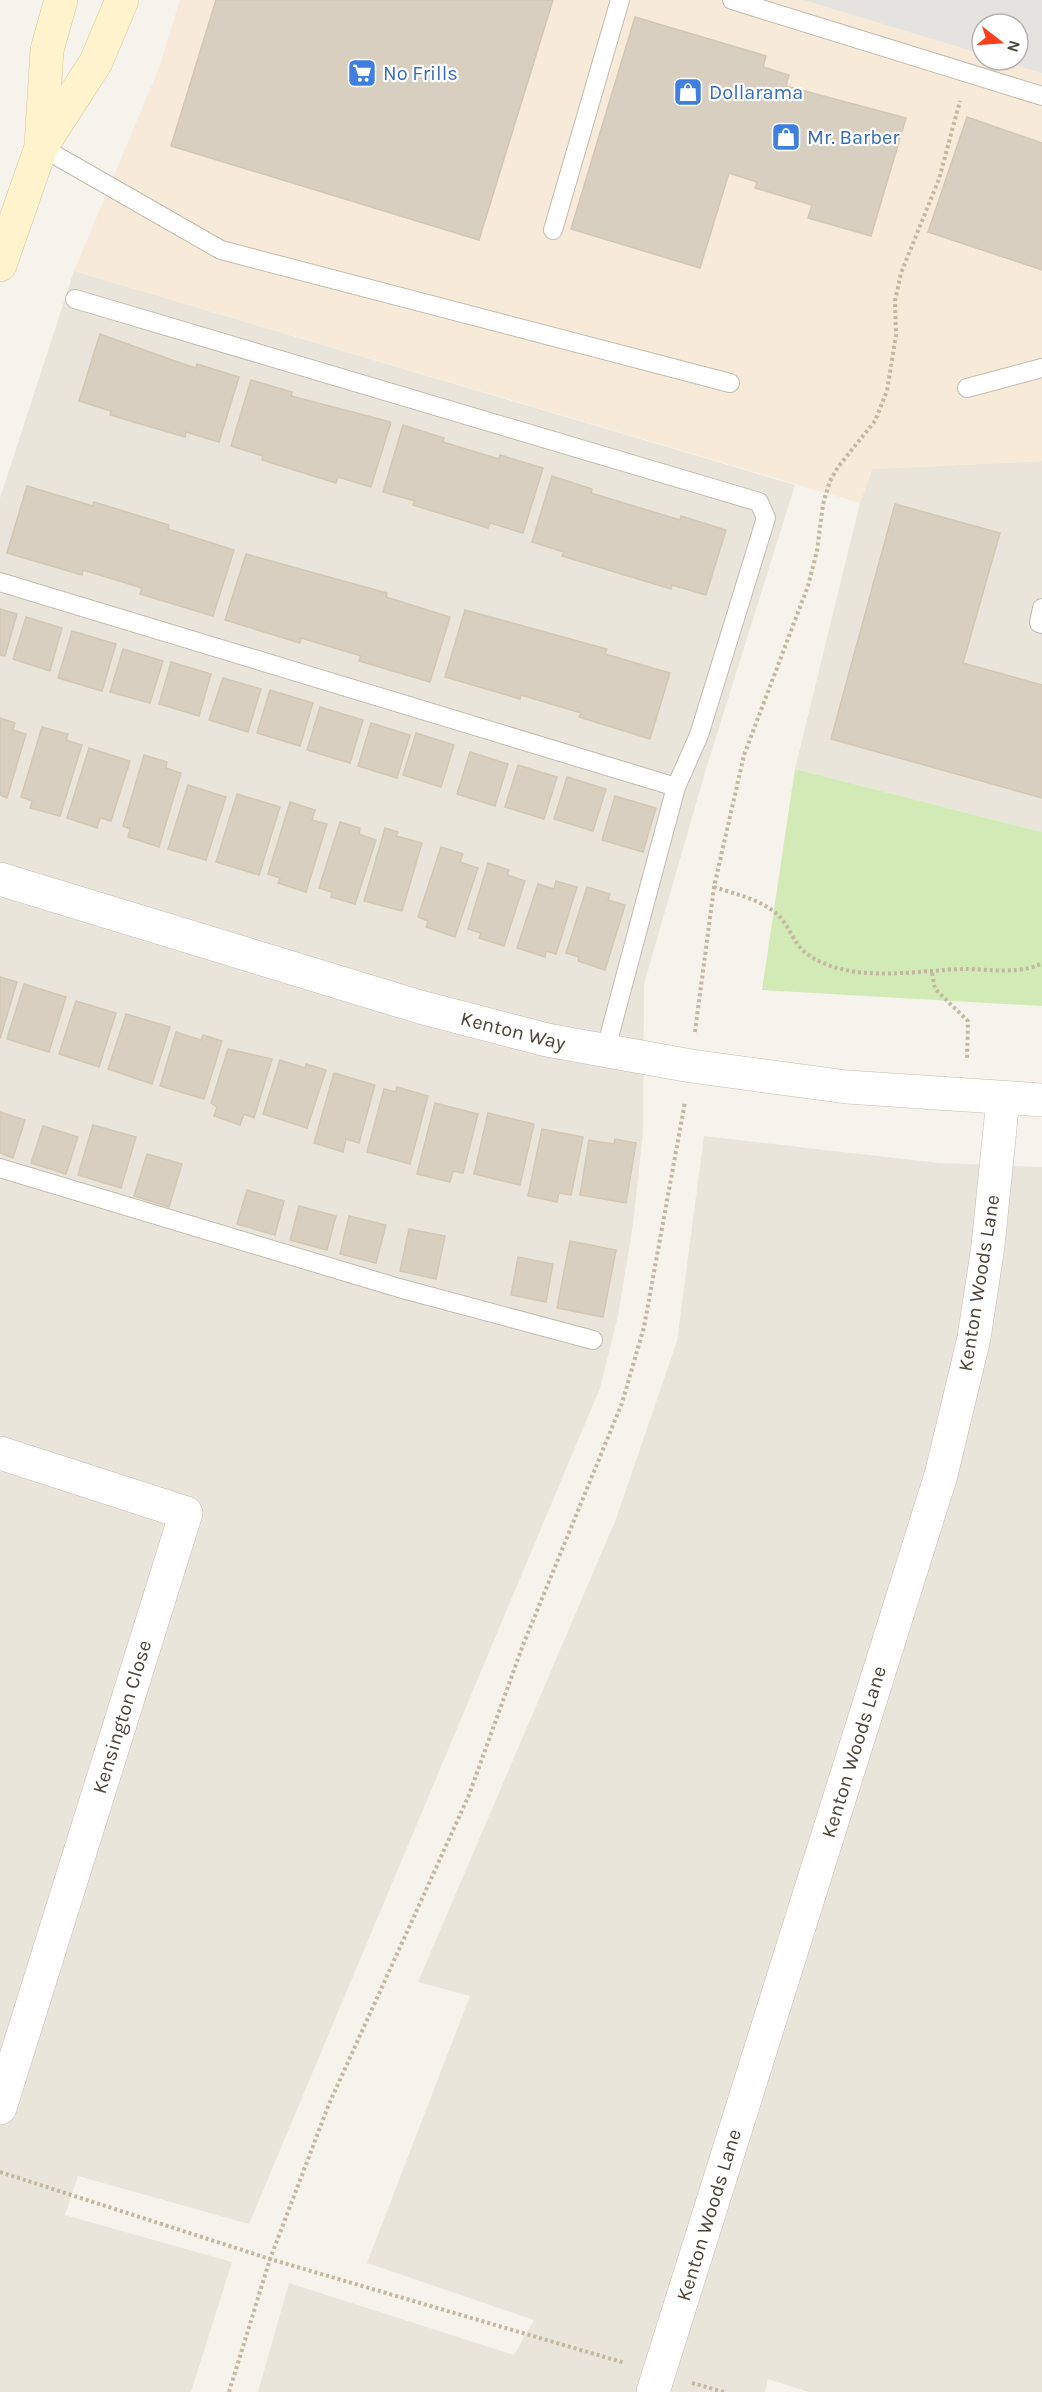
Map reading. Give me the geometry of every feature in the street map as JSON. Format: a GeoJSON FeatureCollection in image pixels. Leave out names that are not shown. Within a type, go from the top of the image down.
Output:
{"type":"FeatureCollection","features":[{"type":"Feature","properties":{"kind":"street"},"geometry":{"type":"LineString","coordinates":[[41,147],[47,50],[61,0]]}},
{"type":"Feature","properties":{"kind":"street"},"geometry":{"type":"LineString","coordinates":[[0,265],[41,147],[96,62],[122,0]]}},
{"type":"Feature","properties":{"kind":"street","name":"Kenton Way"},"geometry":{"type":"LineString","coordinates":[[0,879],[420,1007],[605,1052],[847,1087],[1003,1100],[1042,1100]]}},
{"type":"Feature","properties":{"kind":"street","name":"Kenton Woods Lane"},"geometry":{"type":"LineString","coordinates":[[656,2383],[941,1475],[974,1338],[988,1246],[1003,1100]]}},
{"type":"Feature","properties":{"kind":"street","name":"Kensington Close"},"geometry":{"type":"LineString","coordinates":[[0,1453],[186,1513],[0,2108]]}},
{"type":"Feature","properties":{"kind":"lane"},"geometry":{"type":"LineString","coordinates":[[553,230],[620,0]]}},
{"type":"Feature","properties":{"kind":"lane"},"geometry":{"type":"LineString","coordinates":[[732,0],[1042,96]]}},
{"type":"Feature","properties":{"kind":"lane"},"geometry":{"type":"LineString","coordinates":[[41,147],[88,176],[221,250],[730,383]]}},
{"type":"Feature","properties":{"kind":"lane"},"geometry":{"type":"LineString","coordinates":[[75,299],[759,502],[766,518],[699,735],[676,787],[605,1052]]}},
{"type":"Feature","properties":{"kind":"lane"},"geometry":{"type":"LineString","coordinates":[[967,388],[1042,368]]}},
{"type":"Feature","properties":{"kind":"lane"},"geometry":{"type":"LineString","coordinates":[[0,582],[676,787]]}},
{"type":"Feature","properties":{"kind":"lane"},"geometry":{"type":"LineString","coordinates":[[1042,608],[1039,623],[1042,624]]}},
{"type":"Feature","properties":{"kind":"lane"},"geometry":{"type":"LineString","coordinates":[[0,1168],[399,1288],[593,1340]]}},
{"type":"Feature","properties":{"kind":"path"},"geometry":{"type":"LineString","coordinates":[[230,2392],[270,2259],[329,2104],[469,1796],[523,1645],[622,1403],[644,1327],[657,1267],[691,1066],[714,886],[744,755],[808,586],[817,551],[823,504],[830,481],[838,467],[875,422],[887,391],[896,335],[895,301],[901,273],[939,179],[967,73]]}},
{"type":"Feature","properties":{"kind":"path"},"geometry":{"type":"LineString","coordinates":[[714,886],[753,900],[780,916],[806,953],[827,964],[893,975],[962,969],[997,970],[1042,963]]}},
{"type":"Feature","properties":{"kind":"path"},"geometry":{"type":"LineString","coordinates":[[932,973],[935,989],[968,1021],[965,1096]]}},
{"type":"Feature","properties":{"kind":"path"},"geometry":{"type":"LineString","coordinates":[[0,2172],[656,2383]]}},
{"type":"Feature","properties":{"kind":"shaded area"},"geometry":{"type":"Polygon","coordinates":[[[180,0],[1042,0],[1042,461],[872,469],[860,503],[74,271],[159,68],[180,0]]]}},
{"type":"Feature","properties":{"kind":"shaded area"},"geometry":{"type":"Polygon","coordinates":[[[804,0],[1042,0],[1042,73],[1030,69],[1030,12],[970,12],[970,50],[804,0]]]}},
{"type":"Feature","properties":{"kind":"shaded area"},"geometry":{"type":"Polygon","coordinates":[[[74,271],[795,485],[706,769],[644,984],[643,1133],[633,1224],[618,1316],[600,1388],[249,2224],[78,2176],[65,2215],[232,2262],[191,2392],[0,2392],[0,498],[74,271]]]}},
{"type":"Feature","properties":{"kind":"shaded area"},"geometry":{"type":"Polygon","coordinates":[[[1042,461],[1042,832],[795,769],[860,503],[872,469],[1042,461]]]}},
{"type":"Feature","properties":{"kind":"shaded area"},"geometry":{"type":"Polygon","coordinates":[[[704,1136],[939,1163],[1042,1167],[1042,2392],[809,2392],[768,2379],[765,2392],[258,2392],[289,2283],[514,2355],[534,2320],[367,2263],[470,1996],[418,1982],[616,1519],[677,1341],[704,1136]]]}},
{"type":"Feature","properties":{"kind":"green space"},"geometry":{"type":"Polygon","coordinates":[[[795,769],[1042,832],[1042,1006],[762,990],[795,769]]]}},
{"type":"Feature","properties":{"kind":"building","name":"No Frills"},"geometry":{"type":"Polygon","coordinates":[[[216,0],[553,0],[479,240],[171,146],[216,0]]]}},
{"type":"Feature","properties":{"kind":"building"},"geometry":{"type":"Polygon","coordinates":[[[635,17],[766,56],[763,67],[789,75],[786,86],[906,118],[871,236],[808,218],[812,205],[755,188],[757,182],[729,173],[700,268],[571,229],[635,17]]]}},
{"type":"Feature","properties":{"kind":"building"},"geometry":{"type":"Polygon","coordinates":[[[967,117],[1042,143],[1042,270],[928,232],[967,117]]]}},
{"type":"Feature","properties":{"kind":"building"},"geometry":{"type":"Polygon","coordinates":[[[100,334],[196,368],[197,364],[239,377],[219,442],[186,432],[185,437],[110,415],[111,411],[79,401],[100,334]]]}},
{"type":"Feature","properties":{"kind":"building"},"geometry":{"type":"Polygon","coordinates":[[[251,380],[292,392],[291,396],[391,422],[371,487],[338,477],[336,483],[262,460],[263,456],[231,446],[251,380]]]}},
{"type":"Feature","properties":{"kind":"building"},"geometry":{"type":"Polygon","coordinates":[[[403,425],[444,438],[443,442],[499,459],[500,455],[543,468],[523,533],[490,523],[488,528],[413,505],[415,501],[383,492],[403,425]]]}},
{"type":"Feature","properties":{"kind":"building"},"geometry":{"type":"Polygon","coordinates":[[[552,476],[592,489],[591,493],[680,520],[681,516],[726,530],[706,595],[672,585],[671,589],[562,556],[564,552],[532,542],[552,476]]]}},
{"type":"Feature","properties":{"kind":"building"},"geometry":{"type":"Polygon","coordinates":[[[27,486],[93,506],[94,502],[169,525],[168,529],[234,550],[213,616],[140,594],[142,588],[83,570],[82,575],[7,553],[27,486]]]}},
{"type":"Feature","properties":{"kind":"building"},"geometry":{"type":"Polygon","coordinates":[[[895,504],[1000,533],[963,663],[1042,685],[1042,798],[831,739],[895,504]]]}},
{"type":"Feature","properties":{"kind":"building"},"geometry":{"type":"Polygon","coordinates":[[[246,554],[387,593],[386,597],[450,617],[430,682],[359,661],[361,656],[301,638],[300,643],[225,620],[246,554]]]}},
{"type":"Feature","properties":{"kind":"building"},"geometry":{"type":"Polygon","coordinates":[[[0,609],[17,614],[5,656],[0,655],[0,609]]]}},
{"type":"Feature","properties":{"kind":"building"},"geometry":{"type":"Polygon","coordinates":[[[465,610],[607,649],[605,654],[670,673],[650,739],[579,717],[581,713],[521,695],[520,699],[445,677],[465,610]]]}},
{"type":"Feature","properties":{"kind":"building"},"geometry":{"type":"Polygon","coordinates":[[[26,617],[62,628],[50,671],[13,659],[26,617]]]}},
{"type":"Feature","properties":{"kind":"building"},"geometry":{"type":"Polygon","coordinates":[[[72,631],[116,644],[102,691],[58,678],[72,631]]]}},
{"type":"Feature","properties":{"kind":"building"},"geometry":{"type":"Polygon","coordinates":[[[123,649],[163,661],[150,703],[110,692],[123,649]]]}},
{"type":"Feature","properties":{"kind":"building"},"geometry":{"type":"Polygon","coordinates":[[[171,662],[211,674],[199,716],[159,704],[171,662]]]}},
{"type":"Feature","properties":{"kind":"building"},"geometry":{"type":"Polygon","coordinates":[[[223,678],[261,689],[248,732],[209,720],[223,678]]]}},
{"type":"Feature","properties":{"kind":"building"},"geometry":{"type":"Polygon","coordinates":[[[270,690],[313,703],[300,746],[257,733],[270,690]]]}},
{"type":"Feature","properties":{"kind":"building"},"geometry":{"type":"Polygon","coordinates":[[[320,707],[363,720],[350,763],[307,750],[320,707]]]}},
{"type":"Feature","properties":{"kind":"building"},"geometry":{"type":"Polygon","coordinates":[[[0,718],[15,723],[13,730],[26,734],[7,798],[0,795],[0,718]]]}},
{"type":"Feature","properties":{"kind":"building"},"geometry":{"type":"Polygon","coordinates":[[[371,723],[410,735],[397,778],[358,766],[371,723]]]}},
{"type":"Feature","properties":{"kind":"building"},"geometry":{"type":"Polygon","coordinates":[[[42,727],[68,734],[66,740],[82,745],[60,816],[30,808],[32,801],[21,797],[42,727]]]}},
{"type":"Feature","properties":{"kind":"building"},"geometry":{"type":"Polygon","coordinates":[[[416,733],[454,745],[441,787],[403,775],[416,733]]]}},
{"type":"Feature","properties":{"kind":"building"},"geometry":{"type":"Polygon","coordinates":[[[89,748],[130,761],[111,821],[100,818],[97,828],[67,818],[89,748]]]}},
{"type":"Feature","properties":{"kind":"building"},"geometry":{"type":"Polygon","coordinates":[[[470,752],[508,764],[495,806],[457,794],[470,752]]]}},
{"type":"Feature","properties":{"kind":"building"},"geometry":{"type":"Polygon","coordinates":[[[144,755],[167,762],[166,768],[181,773],[159,847],[128,837],[130,829],[123,826],[144,755]]]}},
{"type":"Feature","properties":{"kind":"building"},"geometry":{"type":"Polygon","coordinates":[[[518,765],[557,777],[544,819],[505,807],[518,765]]]}},
{"type":"Feature","properties":{"kind":"building"},"geometry":{"type":"Polygon","coordinates":[[[567,777],[606,789],[593,831],[554,819],[567,777]]]}},
{"type":"Feature","properties":{"kind":"building"},"geometry":{"type":"Polygon","coordinates":[[[188,785],[226,797],[206,860],[168,849],[188,785]]]}},
{"type":"Feature","properties":{"kind":"building"},"geometry":{"type":"Polygon","coordinates":[[[237,794],[280,807],[259,875],[216,862],[237,794]]]}},
{"type":"Feature","properties":{"kind":"building"},"geometry":{"type":"Polygon","coordinates":[[[615,796],[656,808],[643,852],[602,840],[615,796]]]}},
{"type":"Feature","properties":{"kind":"building"},"geometry":{"type":"Polygon","coordinates":[[[290,802],[315,810],[312,820],[327,824],[306,892],[278,883],[280,878],[268,874],[290,802]]]}},
{"type":"Feature","properties":{"kind":"building"},"geometry":{"type":"Polygon","coordinates":[[[340,822],[360,828],[359,834],[376,840],[355,904],[331,897],[332,892],[319,888],[340,822]]]}},
{"type":"Feature","properties":{"kind":"building"},"geometry":{"type":"Polygon","coordinates":[[[385,828],[398,832],[396,836],[422,843],[402,911],[364,901],[385,828]]]}},
{"type":"Feature","properties":{"kind":"building"},"geometry":{"type":"Polygon","coordinates":[[[441,847],[463,854],[460,862],[478,868],[455,937],[426,927],[428,921],[418,917],[441,847]]]}},
{"type":"Feature","properties":{"kind":"building"},"geometry":{"type":"Polygon","coordinates":[[[488,863],[509,870],[507,875],[525,881],[504,946],[479,938],[481,933],[468,929],[488,863]]]}},
{"type":"Feature","properties":{"kind":"building"},"geometry":{"type":"Polygon","coordinates":[[[556,881],[577,887],[556,954],[546,951],[545,957],[517,948],[538,884],[554,889],[556,881]]]}},
{"type":"Feature","properties":{"kind":"building"},"geometry":{"type":"Polygon","coordinates":[[[587,887],[610,894],[608,900],[625,905],[605,970],[578,961],[579,957],[566,953],[587,887]]]}},
{"type":"Feature","properties":{"kind":"building"},"geometry":{"type":"Polygon","coordinates":[[[0,977],[17,982],[0,1039],[0,977]]]}},
{"type":"Feature","properties":{"kind":"building"},"geometry":{"type":"Polygon","coordinates":[[[24,984],[66,997],[49,1052],[7,1039],[24,984]]]}},
{"type":"Feature","properties":{"kind":"building"},"geometry":{"type":"Polygon","coordinates":[[[76,1001],[116,1013],[99,1067],[59,1054],[76,1001]]]}},
{"type":"Feature","properties":{"kind":"building"},"geometry":{"type":"Polygon","coordinates":[[[126,1014],[170,1027],[152,1084],[108,1069],[126,1014]]]}},
{"type":"Feature","properties":{"kind":"building"},"geometry":{"type":"Polygon","coordinates":[[[176,1032],[201,1040],[203,1035],[222,1041],[204,1099],[160,1086],[176,1032]]]}},
{"type":"Feature","properties":{"kind":"building"},"geometry":{"type":"Polygon","coordinates":[[[228,1049],[272,1059],[254,1118],[244,1114],[240,1125],[214,1116],[217,1107],[211,1103],[228,1049]]]}},
{"type":"Feature","properties":{"kind":"building"},"geometry":{"type":"Polygon","coordinates":[[[280,1060],[305,1068],[306,1064],[326,1070],[307,1128],[263,1114],[280,1060]]]}},
{"type":"Feature","properties":{"kind":"building"},"geometry":{"type":"Polygon","coordinates":[[[334,1073],[375,1085],[359,1143],[346,1139],[343,1152],[314,1143],[334,1073]]]}},
{"type":"Feature","properties":{"kind":"building"},"geometry":{"type":"Polygon","coordinates":[[[397,1087],[428,1096],[410,1164],[367,1152],[384,1089],[396,1092],[397,1087]]]}},
{"type":"Feature","properties":{"kind":"building"},"geometry":{"type":"Polygon","coordinates":[[[435,1103],[478,1114],[463,1173],[453,1171],[450,1182],[417,1174],[435,1103]]]}},
{"type":"Feature","properties":{"kind":"building"},"geometry":{"type":"Polygon","coordinates":[[[0,1112],[25,1120],[13,1158],[0,1153],[0,1112]]]}},
{"type":"Feature","properties":{"kind":"building"},"geometry":{"type":"Polygon","coordinates":[[[488,1113],[534,1124],[520,1185],[474,1174],[488,1113]]]}},
{"type":"Feature","properties":{"kind":"building"},"geometry":{"type":"Polygon","coordinates":[[[93,1125],[136,1137],[121,1188],[78,1175],[93,1125]]]}},
{"type":"Feature","properties":{"kind":"building"},"geometry":{"type":"Polygon","coordinates":[[[43,1126],[78,1137],[66,1174],[31,1163],[43,1126]]]}},
{"type":"Feature","properties":{"kind":"building"},"geometry":{"type":"Polygon","coordinates":[[[542,1129],[583,1137],[571,1195],[559,1193],[557,1202],[528,1196],[542,1129]]]}},
{"type":"Feature","properties":{"kind":"building"},"geometry":{"type":"Polygon","coordinates":[[[615,1139],[636,1143],[626,1203],[580,1195],[589,1140],[614,1144],[615,1139]]]}},
{"type":"Feature","properties":{"kind":"building"},"geometry":{"type":"Polygon","coordinates":[[[147,1154],[182,1164],[169,1207],[134,1196],[147,1154]]]}},
{"type":"Feature","properties":{"kind":"building"},"geometry":{"type":"Polygon","coordinates":[[[247,1190],[284,1201],[275,1235],[237,1224],[247,1190]]]}},
{"type":"Feature","properties":{"kind":"building"},"geometry":{"type":"Polygon","coordinates":[[[299,1206],[336,1216],[327,1250],[290,1240],[299,1206]]]}},
{"type":"Feature","properties":{"kind":"building"},"geometry":{"type":"Polygon","coordinates":[[[349,1216],[386,1225],[376,1263],[340,1254],[349,1216]]]}},
{"type":"Feature","properties":{"kind":"building"},"geometry":{"type":"Polygon","coordinates":[[[409,1229],[445,1236],[436,1279],[400,1271],[409,1229]]]}},
{"type":"Feature","properties":{"kind":"building"},"geometry":{"type":"Polygon","coordinates":[[[570,1241],[616,1250],[603,1317],[557,1308],[570,1241]]]}},
{"type":"Feature","properties":{"kind":"building"},"geometry":{"type":"Polygon","coordinates":[[[518,1257],[553,1264],[546,1302],[511,1295],[518,1257]]]}},
{"type":"Feature","properties":{"kind":"place","name":"No Frills"},"geometry":{"type":"Point","coordinates":[362,73]}},
{"type":"Feature","properties":{"kind":"place","name":"Dollarama"},"geometry":{"type":"Point","coordinates":[688,92]}},
{"type":"Feature","properties":{"kind":"place","name":"Mr. Barber"},"geometry":{"type":"Point","coordinates":[786,137]}}]}
